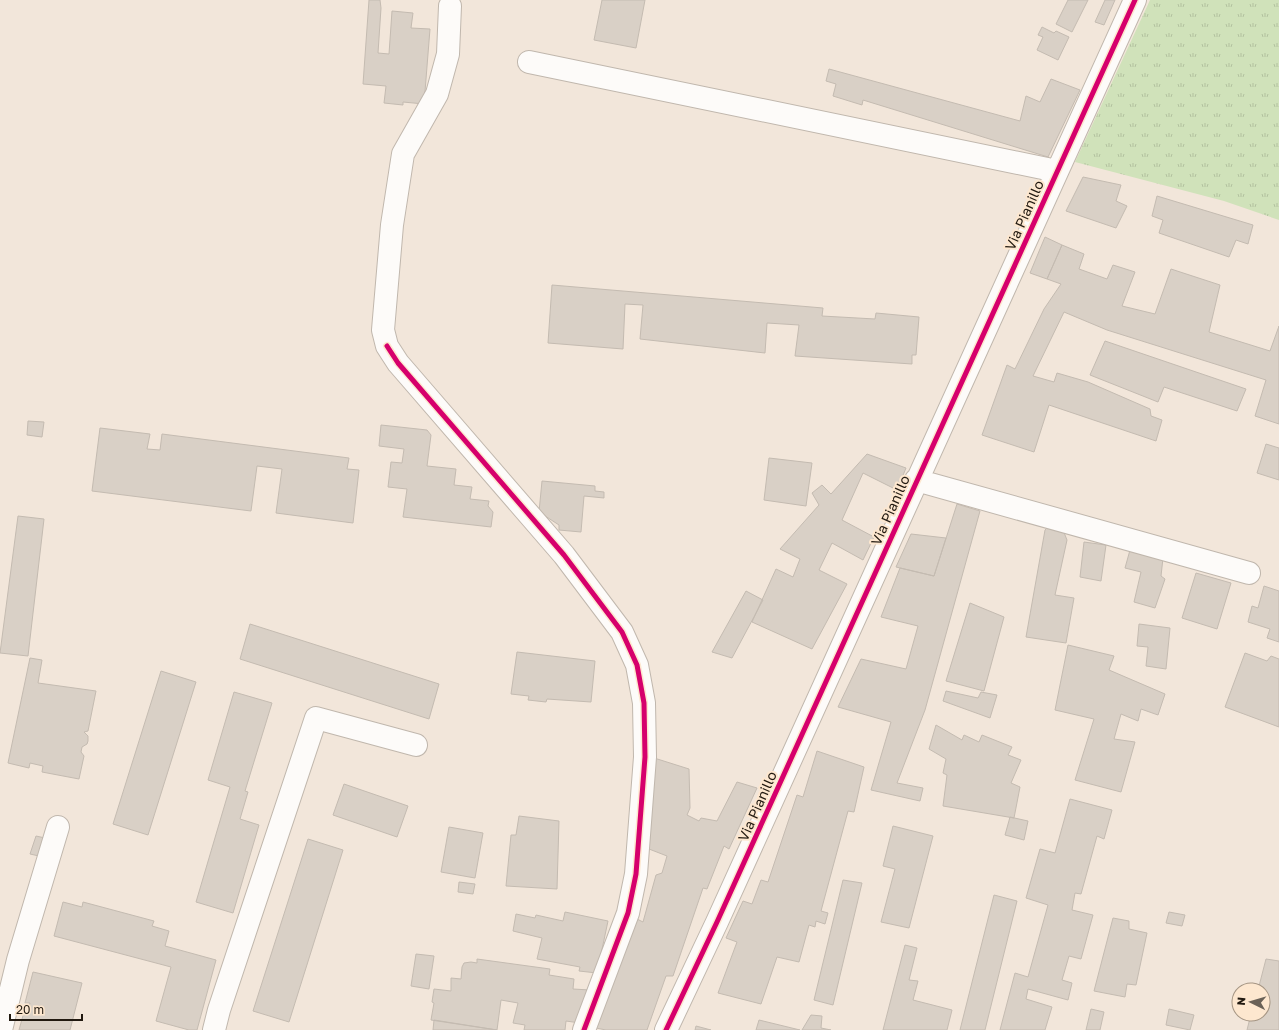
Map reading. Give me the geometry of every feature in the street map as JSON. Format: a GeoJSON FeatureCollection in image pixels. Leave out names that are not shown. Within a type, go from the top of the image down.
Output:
{"type":"FeatureCollection","features":[{"type":"Feature","properties":{"kind":"street","name":"Via Pianillo"},"geometry":{"type":"LineString","coordinates":[[666,1030],[721,915],[916,480],[1135,0]]}},
{"type":"Feature","properties":{"kind":"street"},"geometry":{"type":"LineString","coordinates":[[450,6],[448,54],[437,94],[403,154],[392,225],[384,330],[387,346],[398,363],[564,555],[622,632],[636,664],[644,703],[645,757],[636,874],[628,913],[584,1030]]}},
{"type":"Feature","properties":{"kind":"street"},"geometry":{"type":"LineString","coordinates":[[529,62],[1057,171]]}},
{"type":"Feature","properties":{"kind":"street"},"geometry":{"type":"LineString","coordinates":[[916,480],[1250,573]]}},
{"type":"Feature","properties":{"kind":"street"},"geometry":{"type":"LineString","coordinates":[[214,1030],[219,1010],[316,718],[416,745]]}},
{"type":"Feature","properties":{"kind":"street"},"geometry":{"type":"LineString","coordinates":[[0,1030],[18,960],[58,827]]}},
{"type":"Feature","properties":{"kind":"green space"},"geometry":{"type":"Polygon","coordinates":[[[1150,0],[1279,0],[1279,220],[1224,201],[1075,162],[1150,0]]]}},
{"type":"Feature","properties":{"kind":"building"},"geometry":{"type":"Polygon","coordinates":[[[369,0],[380,0],[381,8],[378,53],[389,54],[392,11],[413,13],[411,28],[430,29],[424,104],[403,102],[403,105],[384,103],[386,86],[363,84],[369,0]]]}},
{"type":"Feature","properties":{"kind":"building"},"geometry":{"type":"Polygon","coordinates":[[[602,0],[645,0],[636,48],[594,40],[602,0]]]}},
{"type":"Feature","properties":{"kind":"building"},"geometry":{"type":"Polygon","coordinates":[[[1068,0],[1088,0],[1072,32],[1056,24],[1068,0]]]}},
{"type":"Feature","properties":{"kind":"building"},"geometry":{"type":"Polygon","coordinates":[[[1105,0],[1115,0],[1104,25],[1095,22],[1105,0]]]}},
{"type":"Feature","properties":{"kind":"building"},"geometry":{"type":"Polygon","coordinates":[[[1042,27],[1054,33],[1056,31],[1069,37],[1058,60],[1037,50],[1043,37],[1038,35],[1042,27]]]}},
{"type":"Feature","properties":{"kind":"building"},"geometry":{"type":"Polygon","coordinates":[[[829,69],[1020,121],[1026,96],[1040,102],[1051,79],[1080,90],[1048,157],[863,100],[862,105],[833,96],[836,84],[826,81],[829,69]]]}},
{"type":"Feature","properties":{"kind":"building"},"geometry":{"type":"Polygon","coordinates":[[[1083,177],[1121,185],[1116,201],[1127,206],[1116,228],[1066,211],[1083,177]]]}},
{"type":"Feature","properties":{"kind":"building"},"geometry":{"type":"Polygon","coordinates":[[[1157,196],[1253,225],[1248,244],[1236,240],[1229,257],[1159,233],[1163,220],[1152,216],[1157,196]]]}},
{"type":"Feature","properties":{"kind":"building"},"geometry":{"type":"Polygon","coordinates":[[[1045,237],[1062,245],[1047,279],[1030,273],[1045,237]]]}},
{"type":"Feature","properties":{"kind":"building"},"geometry":{"type":"Polygon","coordinates":[[[1062,245],[1084,254],[1079,269],[1107,279],[1113,265],[1135,272],[1122,306],[1155,314],[1171,269],[1220,285],[1209,332],[1270,351],[1279,326],[1279,424],[1255,416],[1266,380],[1107,330],[1064,312],[1033,376],[1054,382],[1057,373],[1088,382],[1150,409],[1151,416],[1162,420],[1156,441],[1049,405],[1034,452],[982,435],[1007,365],[1015,369],[1044,309],[1061,284],[1047,279],[1062,245]]]}},
{"type":"Feature","properties":{"kind":"building"},"geometry":{"type":"Polygon","coordinates":[[[552,285],[823,308],[822,316],[875,319],[876,313],[919,317],[916,355],[912,355],[912,364],[795,356],[799,325],[767,323],[765,353],[640,339],[643,305],[625,304],[623,349],[548,343],[552,285]]]}},
{"type":"Feature","properties":{"kind":"building"},"geometry":{"type":"Polygon","coordinates":[[[1105,341],[1246,389],[1237,411],[1164,387],[1158,402],[1090,375],[1105,341]]]}},
{"type":"Feature","properties":{"kind":"building"},"geometry":{"type":"Polygon","coordinates":[[[28,421],[44,422],[42,437],[27,435],[28,421]]]}},
{"type":"Feature","properties":{"kind":"building"},"geometry":{"type":"Polygon","coordinates":[[[381,425],[427,430],[431,435],[427,466],[456,469],[454,485],[472,487],[470,499],[489,501],[488,506],[493,512],[491,527],[403,517],[407,489],[388,487],[391,462],[402,463],[404,449],[379,446],[381,425]]]}},
{"type":"Feature","properties":{"kind":"building"},"geometry":{"type":"Polygon","coordinates":[[[100,428],[150,434],[147,449],[160,450],[162,434],[349,458],[347,469],[359,470],[353,523],[276,513],[282,469],[257,466],[251,511],[92,491],[100,428]]]}},
{"type":"Feature","properties":{"kind":"building"},"geometry":{"type":"Polygon","coordinates":[[[1266,444],[1279,448],[1279,480],[1257,473],[1266,444]]]}},
{"type":"Feature","properties":{"kind":"building"},"geometry":{"type":"Polygon","coordinates":[[[867,454],[906,468],[897,490],[863,473],[842,520],[874,537],[863,560],[832,543],[819,570],[847,584],[812,649],[752,622],[776,569],[793,577],[800,559],[780,549],[819,505],[812,493],[822,485],[831,494],[867,454]]]}},
{"type":"Feature","properties":{"kind":"building"},"geometry":{"type":"Polygon","coordinates":[[[769,458],[812,463],[806,506],[764,500],[769,458]]]}},
{"type":"Feature","properties":{"kind":"building"},"geometry":{"type":"Polygon","coordinates":[[[542,481],[595,486],[595,491],[604,492],[604,498],[584,496],[581,532],[559,530],[559,525],[539,512],[542,481]]]}},
{"type":"Feature","properties":{"kind":"building"},"geometry":{"type":"Polygon","coordinates":[[[957,504],[980,511],[925,710],[897,783],[923,788],[920,801],[871,790],[891,722],[838,707],[861,659],[906,669],[918,626],[881,617],[900,568],[934,576],[957,504]]]}},
{"type":"Feature","properties":{"kind":"building"},"geometry":{"type":"Polygon","coordinates":[[[18,516],[44,519],[28,656],[0,653],[18,516]]]}},
{"type":"Feature","properties":{"kind":"building"},"geometry":{"type":"Polygon","coordinates":[[[1050,525],[1063,530],[1067,540],[1055,595],[1074,598],[1066,643],[1026,637],[1045,530],[1050,525]]]}},
{"type":"Feature","properties":{"kind":"building"},"geometry":{"type":"Polygon","coordinates":[[[911,534],[946,538],[934,576],[896,567],[911,534]]]}},
{"type":"Feature","properties":{"kind":"building"},"geometry":{"type":"Polygon","coordinates":[[[1084,542],[1106,545],[1101,581],[1080,577],[1084,542]]]}},
{"type":"Feature","properties":{"kind":"building"},"geometry":{"type":"Polygon","coordinates":[[[1130,550],[1163,558],[1161,576],[1165,579],[1155,608],[1134,602],[1141,572],[1125,568],[1130,550]]]}},
{"type":"Feature","properties":{"kind":"building"},"geometry":{"type":"Polygon","coordinates":[[[1196,573],[1231,583],[1217,629],[1182,618],[1196,573]]]}},
{"type":"Feature","properties":{"kind":"building"},"geometry":{"type":"Polygon","coordinates":[[[1264,586],[1279,591],[1279,642],[1267,638],[1270,629],[1248,622],[1252,606],[1258,608],[1264,586]]]}},
{"type":"Feature","properties":{"kind":"building"},"geometry":{"type":"Polygon","coordinates":[[[746,591],[763,600],[732,658],[712,652],[746,591]]]}},
{"type":"Feature","properties":{"kind":"building"},"geometry":{"type":"Polygon","coordinates":[[[970,603],[1004,617],[984,691],[946,681],[970,603]]]}},
{"type":"Feature","properties":{"kind":"building"},"geometry":{"type":"Polygon","coordinates":[[[250,624],[439,684],[429,719],[240,659],[250,624]]]}},
{"type":"Feature","properties":{"kind":"building"},"geometry":{"type":"Polygon","coordinates":[[[1139,624],[1170,628],[1166,669],[1146,666],[1148,647],[1137,646],[1139,624]]]}},
{"type":"Feature","properties":{"kind":"building"},"geometry":{"type":"Polygon","coordinates":[[[1068,645],[1114,656],[1109,670],[1165,694],[1158,715],[1141,709],[1138,721],[1121,714],[1114,739],[1135,742],[1121,792],[1075,780],[1094,719],[1055,710],[1068,645]]]}},
{"type":"Feature","properties":{"kind":"building"},"geometry":{"type":"Polygon","coordinates":[[[517,652],[595,661],[591,702],[547,699],[546,702],[528,700],[529,696],[511,694],[517,652]]]}},
{"type":"Feature","properties":{"kind":"building"},"geometry":{"type":"Polygon","coordinates":[[[1245,653],[1267,661],[1271,656],[1279,659],[1279,727],[1225,707],[1245,653]]]}},
{"type":"Feature","properties":{"kind":"building"},"geometry":{"type":"Polygon","coordinates":[[[30,658],[42,660],[38,683],[96,691],[88,731],[84,732],[88,736],[88,741],[87,744],[82,747],[81,752],[84,756],[79,779],[42,772],[43,766],[30,763],[29,768],[8,763],[30,658]]]}},
{"type":"Feature","properties":{"kind":"building"},"geometry":{"type":"Polygon","coordinates":[[[161,671],[196,682],[148,835],[113,824],[161,671]]]}},
{"type":"Feature","properties":{"kind":"building"},"geometry":{"type":"Polygon","coordinates":[[[946,691],[978,698],[981,692],[997,695],[990,718],[943,701],[946,691]]]}},
{"type":"Feature","properties":{"kind":"building"},"geometry":{"type":"Polygon","coordinates":[[[234,692],[272,703],[245,791],[248,792],[240,819],[259,825],[233,913],[196,902],[230,787],[208,780],[234,692]]]}},
{"type":"Feature","properties":{"kind":"building"},"geometry":{"type":"Polygon","coordinates":[[[936,725],[962,740],[964,735],[979,742],[982,735],[1012,747],[1008,755],[1021,760],[1011,783],[1020,787],[1014,818],[943,806],[947,775],[943,773],[946,759],[929,749],[936,725]]]}},
{"type":"Feature","properties":{"kind":"building"},"geometry":{"type":"Polygon","coordinates":[[[817,751],[864,767],[854,812],[848,811],[821,911],[828,913],[825,924],[816,921],[815,927],[809,925],[799,962],[777,957],[761,1004],[718,993],[737,942],[726,938],[743,901],[752,904],[761,880],[768,882],[797,795],[803,797],[817,751]]]}},
{"type":"Feature","properties":{"kind":"building"},"geometry":{"type":"Polygon","coordinates":[[[651,757],[689,769],[690,808],[687,815],[699,821],[701,818],[717,821],[737,782],[757,788],[729,849],[724,846],[707,889],[703,888],[673,976],[666,976],[647,1030],[606,1030],[596,1028],[637,919],[643,922],[656,875],[662,873],[667,856],[649,849],[651,757]]]}},
{"type":"Feature","properties":{"kind":"building"},"geometry":{"type":"Polygon","coordinates":[[[344,784],[408,806],[397,837],[333,815],[344,784]]]}},
{"type":"Feature","properties":{"kind":"building"},"geometry":{"type":"Polygon","coordinates":[[[1070,799],[1112,810],[1104,839],[1097,836],[1081,894],[1075,893],[1072,910],[1093,915],[1081,959],[1069,956],[1062,980],[1072,983],[1068,1000],[1028,989],[1026,999],[1052,1007],[1045,1030],[1000,1030],[1015,973],[1028,977],[1048,905],[1026,898],[1040,849],[1055,853],[1070,799]]]}},
{"type":"Feature","properties":{"kind":"building"},"geometry":{"type":"Polygon","coordinates":[[[519,816],[559,821],[557,889],[506,886],[511,835],[516,835],[519,816]]]}},
{"type":"Feature","properties":{"kind":"building"},"geometry":{"type":"Polygon","coordinates":[[[1010,817],[1028,821],[1024,840],[1005,835],[1010,817]]]}},
{"type":"Feature","properties":{"kind":"building"},"geometry":{"type":"Polygon","coordinates":[[[893,826],[933,836],[909,928],[881,922],[895,869],[883,866],[893,826]]]}},
{"type":"Feature","properties":{"kind":"building"},"geometry":{"type":"Polygon","coordinates":[[[449,827],[483,833],[475,878],[441,872],[449,827]]]}},
{"type":"Feature","properties":{"kind":"building"},"geometry":{"type":"Polygon","coordinates":[[[36,836],[45,838],[39,856],[30,854],[36,836]]]}},
{"type":"Feature","properties":{"kind":"building"},"geometry":{"type":"Polygon","coordinates":[[[308,839],[343,850],[289,1022],[253,1011],[308,839]]]}},
{"type":"Feature","properties":{"kind":"building"},"geometry":{"type":"Polygon","coordinates":[[[843,880],[862,883],[833,1005],[814,1000],[843,880]]]}},
{"type":"Feature","properties":{"kind":"building"},"geometry":{"type":"Polygon","coordinates":[[[459,882],[475,884],[473,894],[458,892],[459,882]]]}},
{"type":"Feature","properties":{"kind":"building"},"geometry":{"type":"Polygon","coordinates":[[[994,895],[1017,901],[985,1030],[960,1030],[994,895]]]}},
{"type":"Feature","properties":{"kind":"building"},"geometry":{"type":"Polygon","coordinates":[[[63,902],[82,907],[83,902],[154,921],[152,926],[169,931],[165,946],[216,960],[197,1030],[189,1030],[156,1021],[171,967],[54,936],[63,902]]]}},
{"type":"Feature","properties":{"kind":"building"},"geometry":{"type":"Polygon","coordinates":[[[565,912],[608,921],[597,973],[579,971],[580,967],[537,959],[542,938],[513,931],[516,914],[535,918],[536,915],[563,921],[565,912]]]}},
{"type":"Feature","properties":{"kind":"building"},"geometry":{"type":"Polygon","coordinates":[[[1169,912],[1185,915],[1182,926],[1166,923],[1169,912]]]}},
{"type":"Feature","properties":{"kind":"building"},"geometry":{"type":"Polygon","coordinates":[[[1113,918],[1129,921],[1129,929],[1147,933],[1136,985],[1127,984],[1125,997],[1094,991],[1113,918]]]}},
{"type":"Feature","properties":{"kind":"building"},"geometry":{"type":"Polygon","coordinates":[[[905,945],[917,948],[909,980],[918,981],[913,1000],[952,1010],[947,1030],[883,1030],[905,945]]]}},
{"type":"Feature","properties":{"kind":"building"},"geometry":{"type":"Polygon","coordinates":[[[416,954],[434,956],[429,989],[411,986],[416,954]]]}},
{"type":"Feature","properties":{"kind":"building"},"geometry":{"type":"Polygon","coordinates":[[[477,959],[550,969],[549,975],[574,979],[573,989],[590,990],[580,1023],[566,1021],[565,1030],[524,1030],[525,1025],[513,1023],[518,1003],[501,1000],[497,1030],[431,1020],[434,1003],[432,1002],[434,989],[451,991],[451,978],[461,979],[462,967],[464,963],[477,963],[477,959]]]}},
{"type":"Feature","properties":{"kind":"building"},"geometry":{"type":"Polygon","coordinates":[[[1266,959],[1279,961],[1279,1030],[1247,1030],[1249,1022],[1271,1022],[1271,982],[1260,982],[1266,959]]]}},
{"type":"Feature","properties":{"kind":"building"},"geometry":{"type":"Polygon","coordinates":[[[33,972],[82,983],[70,1030],[19,1030],[24,1012],[27,1013],[30,1003],[25,1003],[33,972]]]}},
{"type":"Feature","properties":{"kind":"building"},"geometry":{"type":"Polygon","coordinates":[[[1091,1009],[1104,1012],[1100,1030],[1086,1030],[1091,1009]]]}},
{"type":"Feature","properties":{"kind":"building"},"geometry":{"type":"Polygon","coordinates":[[[1169,1009],[1194,1015],[1190,1030],[1166,1025],[1169,1009]]]}},
{"type":"Feature","properties":{"kind":"building"},"geometry":{"type":"Polygon","coordinates":[[[811,1015],[822,1016],[821,1028],[831,1030],[802,1030],[811,1015]]]}},
{"type":"Feature","properties":{"kind":"building"},"geometry":{"type":"Polygon","coordinates":[[[434,1020],[497,1030],[433,1030],[434,1020]]]}},
{"type":"Feature","properties":{"kind":"building"},"geometry":{"type":"Polygon","coordinates":[[[759,1020],[800,1030],[756,1030],[759,1020]]]}},
{"type":"Feature","properties":{"kind":"building"},"geometry":{"type":"Polygon","coordinates":[[[696,1026],[711,1030],[695,1030],[696,1026]]]}},
{"type":"Feature","properties":{"kind":"cycle path"},"geometry":{"type":"LineString","coordinates":[[666,1030],[717,922],[1135,0]]}},
{"type":"Feature","properties":{"kind":"cycle path"},"geometry":{"type":"LineString","coordinates":[[387,346],[398,363],[564,555],[622,632],[637,665],[644,703],[645,757],[636,874],[628,913],[584,1030]]}}]}
